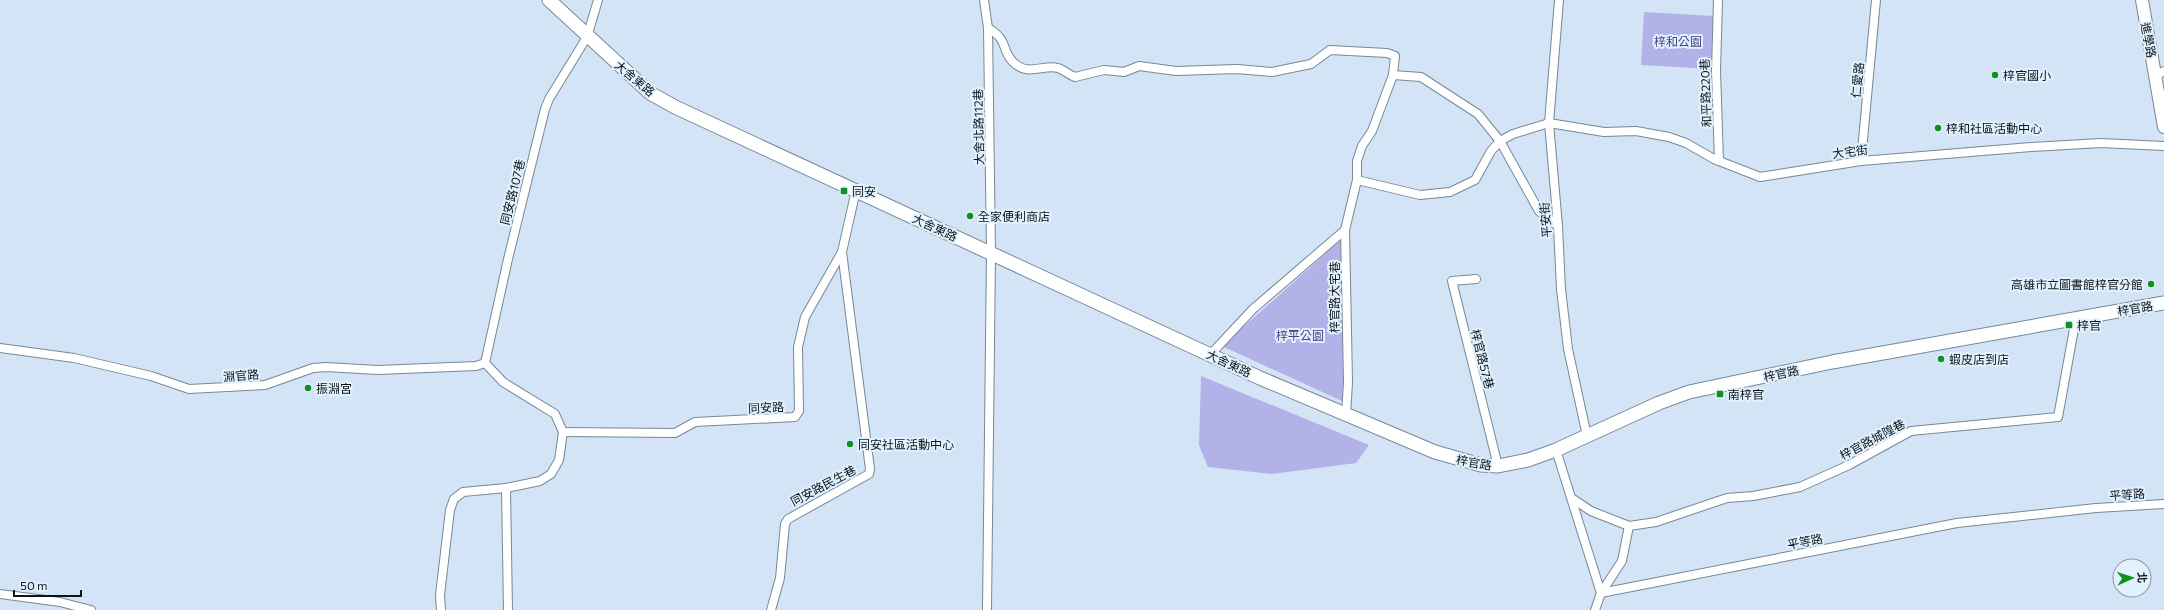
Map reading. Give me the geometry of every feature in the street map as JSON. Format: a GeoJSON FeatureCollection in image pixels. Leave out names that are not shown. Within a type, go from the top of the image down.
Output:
{"type":"FeatureCollection","features":[{"type":"Feature","properties":{"kind":"main road","name":"大舍東路"},"geometry":{"type":"LineString","coordinates":[[549,0],[587,37],[650,93],[662,100],[1210,355],[1346,415]]}},
{"type":"Feature","properties":{"kind":"main road","name":"梓官路"},"geometry":{"type":"LineString","coordinates":[[1346,415],[1451,458],[1481,465],[1498,466],[1528,460],[1556,450],[1659,403],[1689,392],[1832,362],[2076,318],[2164,304]]}},
{"type":"Feature","properties":{"kind":"street","name":"同安路107巷"},"geometry":{"type":"LineString","coordinates":[[484,363],[548,99],[587,37],[598,0]]}},
{"type":"Feature","properties":{"kind":"street","name":"大舍北路112巷"},"geometry":{"type":"LineString","coordinates":[[984,0],[988,28],[992,254]]}},
{"type":"Feature","properties":{"kind":"street","name":"平安街"},"geometry":{"type":"LineString","coordinates":[[1559,0],[1548,123],[1558,226],[1561,289],[1568,349],[1587,436]]}},
{"type":"Feature","properties":{"kind":"street","name":"和平路220巷"},"geometry":{"type":"LineString","coordinates":[[1718,0],[1716,71],[1719,161]]}},
{"type":"Feature","properties":{"kind":"street","name":"仁愛路"},"geometry":{"type":"LineString","coordinates":[[1861,162],[1876,0]]}},
{"type":"Feature","properties":{"kind":"street","name":"進學路"},"geometry":{"type":"LineString","coordinates":[[2142,0],[2160,74],[2164,127]]}},
{"type":"Feature","properties":{"kind":"street","name":"梓官路大宅巷"},"geometry":{"type":"LineString","coordinates":[[988,28],[998,33],[1003,40],[1013,62],[1027,70],[1059,68],[1075,77],[1104,70],[1124,72],[1139,66],[1176,71],[1237,69],[1272,72],[1311,64],[1330,50],[1387,53],[1395,56],[1393,75],[1372,131],[1362,146],[1357,161],[1357,180],[1345,230],[1348,382],[1346,415]]}},
{"type":"Feature","properties":{"kind":"street"},"geometry":{"type":"LineString","coordinates":[[1393,75],[1421,76],[1478,114],[1500,141],[1538,211],[1558,226]]}},
{"type":"Feature","properties":{"kind":"street"},"geometry":{"type":"LineString","coordinates":[[1357,180],[1420,195],[1450,192],[1475,180],[1491,151],[1500,141],[1513,134],[1548,123]]}},
{"type":"Feature","properties":{"kind":"street","name":"大宅街"},"geometry":{"type":"LineString","coordinates":[[1548,123],[1604,132],[1636,131],[1669,137],[1686,142],[1719,161],[1760,177],[1861,162],[2086,144],[2164,146]]}},
{"type":"Feature","properties":{"kind":"street","name":"同安路"},"geometry":{"type":"LineString","coordinates":[[563,432],[675,433],[694,422],[795,417],[799,411],[798,347],[805,317],[842,252],[856,190]]}},
{"type":"Feature","properties":{"kind":"street"},"geometry":{"type":"LineString","coordinates":[[1210,355],[1253,309],[1345,230]]}},
{"type":"Feature","properties":{"kind":"street","name":"同安路"},"geometry":{"type":"LineString","coordinates":[[842,252],[869,458],[868,474]]}},
{"type":"Feature","properties":{"kind":"street"},"geometry":{"type":"LineString","coordinates":[[987,610],[992,254]]}},
{"type":"Feature","properties":{"kind":"street","name":"梓官路57巷"},"geometry":{"type":"LineString","coordinates":[[1476,279],[1452,281],[1498,466]]}},
{"type":"Feature","properties":{"kind":"street","name":"梓官路城隍巷"},"geometry":{"type":"LineString","coordinates":[[1572,499],[1591,511],[1629,526],[1656,522],[1727,498],[1753,496],[1800,487],[1849,465],[1911,430],[2058,417],[2076,318]]}},
{"type":"Feature","properties":{"kind":"street","name":"淵官路"},"geometry":{"type":"LineString","coordinates":[[0,348],[74,358],[151,376],[189,389],[220,389],[265,385],[313,368],[326,367],[378,370],[476,366],[484,363]]}},
{"type":"Feature","properties":{"kind":"street"},"geometry":{"type":"LineString","coordinates":[[440,610],[440,594],[450,510],[454,499],[463,492],[506,488],[540,481],[551,474],[559,460],[563,432],[555,414],[503,382],[484,363]]}},
{"type":"Feature","properties":{"kind":"street"},"geometry":{"type":"LineString","coordinates":[[1556,450],[1601,593]]}},
{"type":"Feature","properties":{"kind":"street","name":"同安路民生巷"},"geometry":{"type":"LineString","coordinates":[[771,610],[780,578],[785,524],[788,519],[868,474]]}},
{"type":"Feature","properties":{"kind":"street"},"geometry":{"type":"LineString","coordinates":[[506,488],[508,610]]}},
{"type":"Feature","properties":{"kind":"street","name":"平等路"},"geometry":{"type":"LineString","coordinates":[[1601,593],[1957,522],[2096,508],[2164,504]]}},
{"type":"Feature","properties":{"kind":"street"},"geometry":{"type":"LineString","coordinates":[[1595,610],[1601,593],[1622,560],[1629,526]]}},
{"type":"Feature","properties":{"kind":"street"},"geometry":{"type":"LineString","coordinates":[[0,594],[60,602],[91,610]]}},
{"type":"Feature","properties":{"kind":"green space","name":"梓和公園"},"geometry":{"type":"Polygon","coordinates":[[[1644,12],[1714,16],[1711,69],[1641,65],[1644,12]]]}},
{"type":"Feature","properties":{"kind":"green space","name":"梓平公園"},"geometry":{"type":"Polygon","coordinates":[[[1342,239],[1344,388],[1342,401],[1222,346],[1342,239]]]}},
{"type":"Feature","properties":{"kind":"green space"},"geometry":{"type":"Polygon","coordinates":[[[1201,376],[1369,445],[1356,463],[1272,474],[1208,467],[1199,445],[1201,376]]]}},
{"type":"Feature","properties":{"kind":"place","name":"梓官國小"},"geometry":{"type":"Point","coordinates":[1995,75]}},
{"type":"Feature","properties":{"kind":"place","name":"梓和社區活動中心"},"geometry":{"type":"Point","coordinates":[1938,128]}},
{"type":"Feature","properties":{"kind":"place","name":"同安"},"geometry":{"type":"Point","coordinates":[844,191]}},
{"type":"Feature","properties":{"kind":"place","name":"全家便利商店"},"geometry":{"type":"Point","coordinates":[970,216]}},
{"type":"Feature","properties":{"kind":"place","name":"高雄市立圖書館梓官分館"},"geometry":{"type":"Point","coordinates":[2151,284]}},
{"type":"Feature","properties":{"kind":"place","name":"梓官"},"geometry":{"type":"Point","coordinates":[2069,325]}},
{"type":"Feature","properties":{"kind":"place","name":"蝦皮店到店"},"geometry":{"type":"Point","coordinates":[1941,359]}},
{"type":"Feature","properties":{"kind":"place","name":"振淵宮"},"geometry":{"type":"Point","coordinates":[308,388]}},
{"type":"Feature","properties":{"kind":"place","name":"南梓官"},"geometry":{"type":"Point","coordinates":[1720,394]}},
{"type":"Feature","properties":{"kind":"place","name":"同安社區活動中心"},"geometry":{"type":"Point","coordinates":[850,444]}}]}
